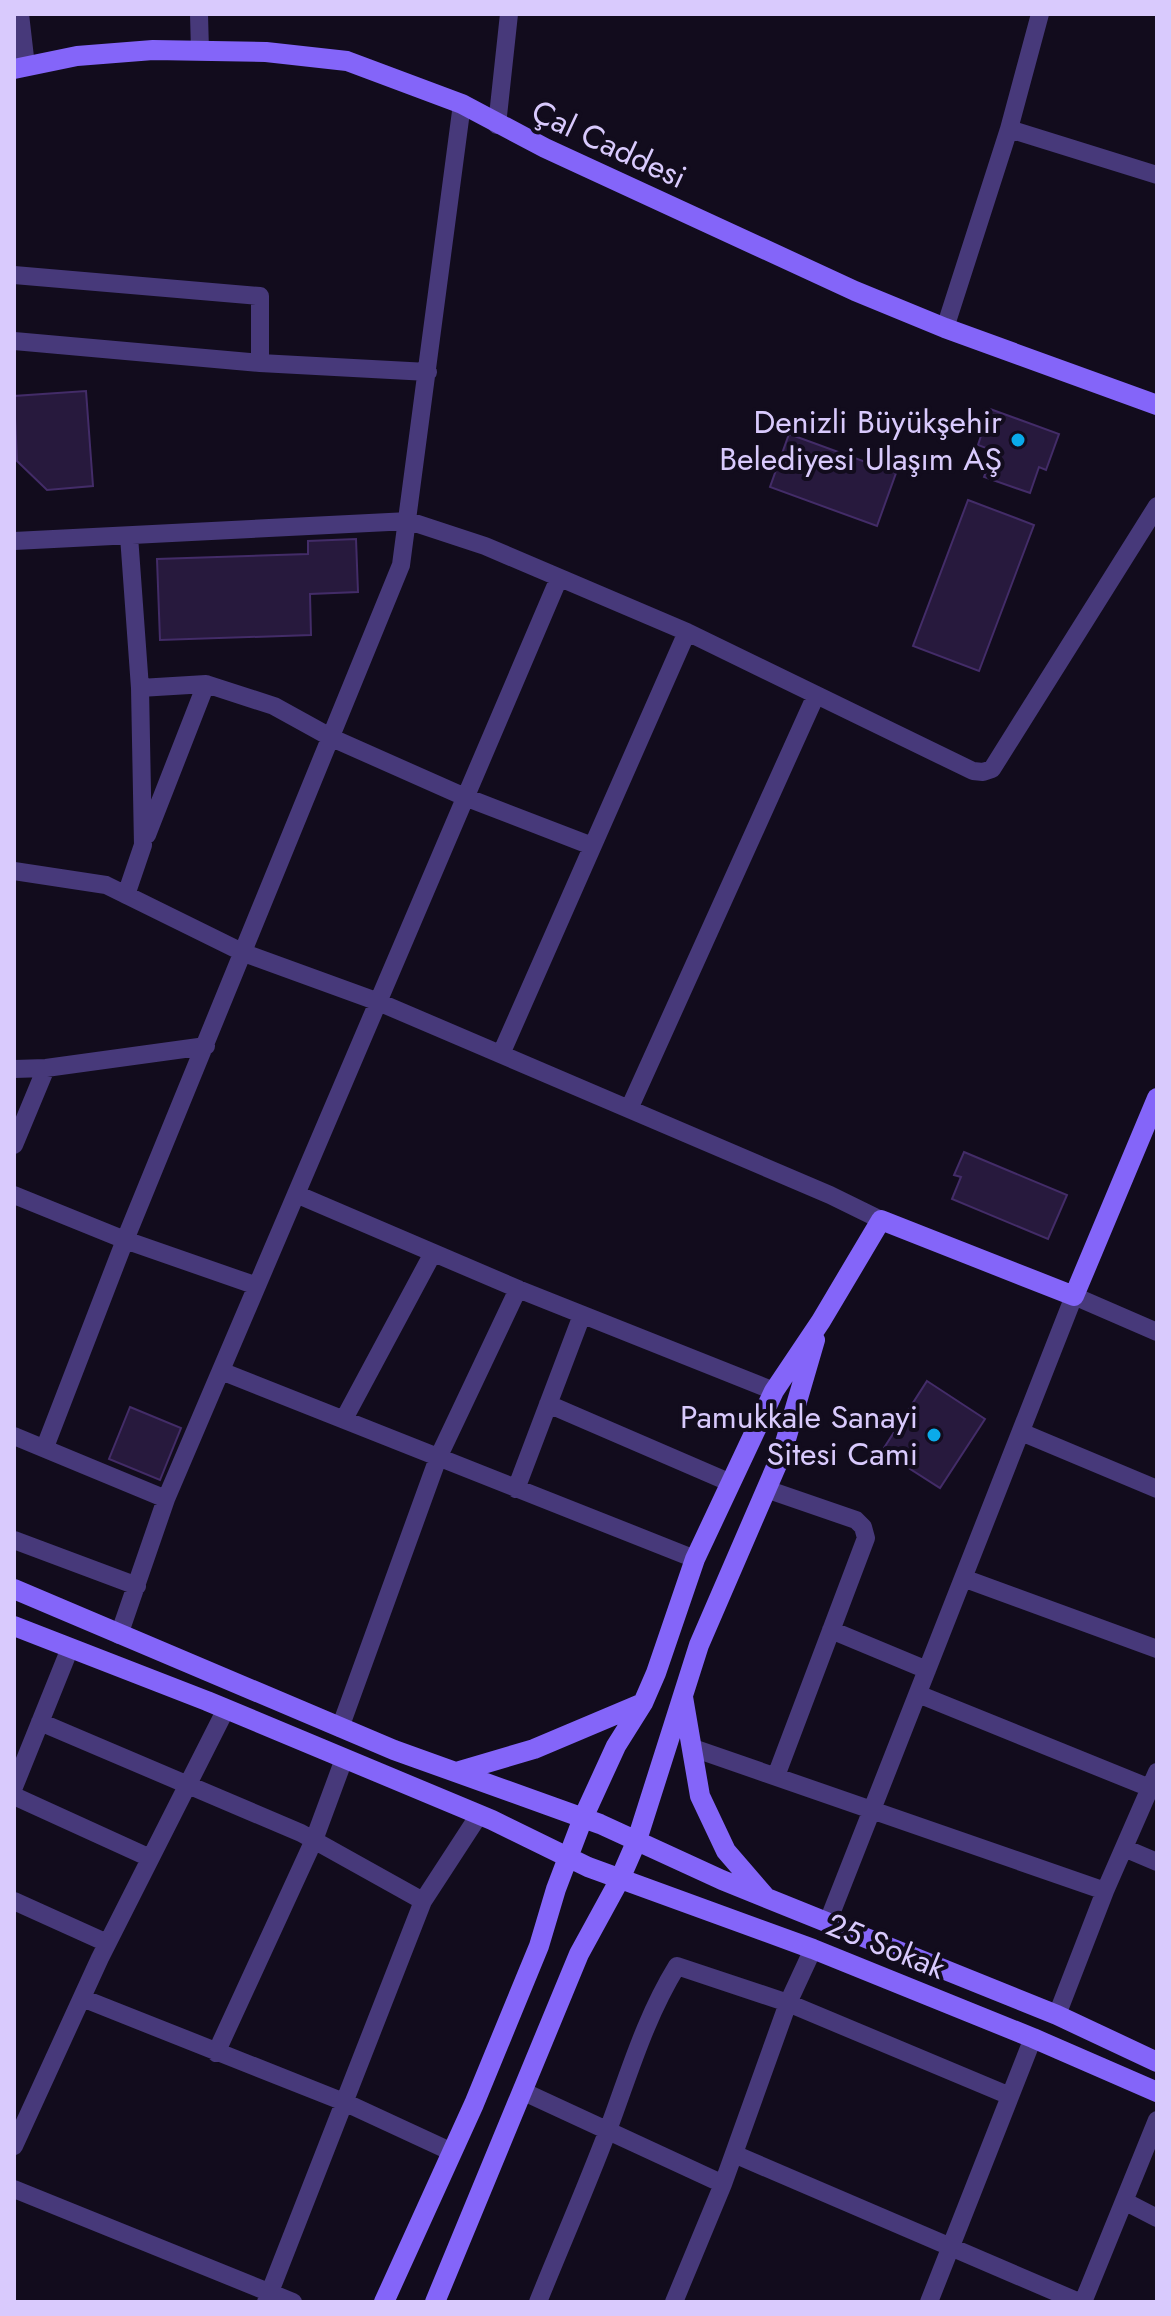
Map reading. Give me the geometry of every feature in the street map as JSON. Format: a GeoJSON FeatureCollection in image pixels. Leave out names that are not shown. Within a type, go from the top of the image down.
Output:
{"type":"FeatureCollection","features":[{"type":"Feature","properties":{"kind":"street"},"geometry":{"type":"LineString","coordinates":[[20,14],[20,68]]}},
{"type":"Feature","properties":{"kind":"street"},"geometry":{"type":"LineString","coordinates":[[199,14],[200,51]]}},
{"type":"Feature","properties":{"kind":"street"},"geometry":{"type":"LineString","coordinates":[[497,125],[509,14]]}},
{"type":"Feature","properties":{"kind":"street"},"geometry":{"type":"LineString","coordinates":[[945,328],[1009,129],[1040,14]]}},
{"type":"Feature","properties":{"kind":"street","name":"Çal Caddesi"},"geometry":{"type":"LineString","coordinates":[[20,68],[77,56],[153,50],[266,52],[347,61],[462,104],[497,125],[855,291],[945,328],[1157,405]]}},
{"type":"Feature","properties":{"kind":"street"},"geometry":{"type":"LineString","coordinates":[[45,1447],[125,1240],[401,565],[462,104]]}},
{"type":"Feature","properties":{"kind":"street"},"geometry":{"type":"LineString","coordinates":[[1009,129],[1157,175]]}},
{"type":"Feature","properties":{"kind":"street"},"geometry":{"type":"LineString","coordinates":[[14,275],[260,296],[260,363]]}},
{"type":"Feature","properties":{"kind":"street"},"geometry":{"type":"LineString","coordinates":[[14,341],[260,363],[428,372]]}},
{"type":"Feature","properties":{"kind":"street"},"geometry":{"type":"LineString","coordinates":[[14,541],[409,521],[485,546],[687,632],[973,771],[983,772],[992,769],[1157,506]]}},
{"type":"Feature","properties":{"kind":"street"},"geometry":{"type":"LineString","coordinates":[[129,536],[140,688],[143,845]]}},
{"type":"Feature","properties":{"kind":"street"},"geometry":{"type":"LineString","coordinates":[[119,1635],[166,1499],[559,578]]}},
{"type":"Feature","properties":{"kind":"street"},"geometry":{"type":"LineString","coordinates":[[501,1054],[687,632]]}},
{"type":"Feature","properties":{"kind":"street"},"geometry":{"type":"LineString","coordinates":[[140,688],[206,684],[274,706],[332,738],[465,797],[592,846]]}},
{"type":"Feature","properties":{"kind":"street"},"geometry":{"type":"LineString","coordinates":[[126,895],[206,684]]}},
{"type":"Feature","properties":{"kind":"street"},"geometry":{"type":"LineString","coordinates":[[629,1109],[816,695]]}},
{"type":"Feature","properties":{"kind":"street"},"geometry":{"type":"LineString","coordinates":[[14,871],[106,885],[244,953],[376,1001],[830,1195],[881,1220],[1157,1332]]}},
{"type":"Feature","properties":{"kind":"street"},"geometry":{"type":"LineString","coordinates":[[14,1069],[46,1068],[206,1046]]}},
{"type":"Feature","properties":{"kind":"street"},"geometry":{"type":"LineString","coordinates":[[14,1145],[46,1068]]}},
{"type":"Feature","properties":{"kind":"street"},"geometry":{"type":"LineString","coordinates":[[827,1924],[1074,1296],[1157,1098]]}},
{"type":"Feature","properties":{"kind":"street"},"geometry":{"type":"LineString","coordinates":[[296,1194],[518,1289],[774,1391]]}},
{"type":"Feature","properties":{"kind":"street"},"geometry":{"type":"LineString","coordinates":[[14,1195],[125,1240],[257,1286]]}},
{"type":"Feature","properties":{"kind":"street"},"geometry":{"type":"LineString","coordinates":[[384,2302],[452,2152],[539,1946],[567,1856],[592,1821],[616,1746],[643,1703],[656,1673],[695,1559],[774,1391],[821,1321],[881,1220]]}},
{"type":"Feature","properties":{"kind":"street"},"geometry":{"type":"LineString","coordinates":[[344,1419],[433,1253]]}},
{"type":"Feature","properties":{"kind":"street"},"geometry":{"type":"LineString","coordinates":[[340,1728],[438,1458],[518,1289]]}},
{"type":"Feature","properties":{"kind":"street"},"geometry":{"type":"LineString","coordinates":[[516,1489],[582,1315]]}},
{"type":"Feature","properties":{"kind":"street"},"geometry":{"type":"LineString","coordinates":[[435,2302],[579,1954],[620,1879],[637,1840],[699,1645],[782,1453],[821,1321]]}},
{"type":"Feature","properties":{"kind":"street"},"geometry":{"type":"LineString","coordinates":[[221,1371],[695,1559]]}},
{"type":"Feature","properties":{"kind":"street"},"geometry":{"type":"LineString","coordinates":[[548,1404],[731,1483]]}},
{"type":"Feature","properties":{"kind":"street"},"geometry":{"type":"LineString","coordinates":[[1021,1432],[1157,1489]]}},
{"type":"Feature","properties":{"kind":"street"},"geometry":{"type":"LineString","coordinates":[[14,1436],[166,1499]]}},
{"type":"Feature","properties":{"kind":"street"},"geometry":{"type":"LineString","coordinates":[[766,1489],[856,1520],[863,1527],[864,1543],[776,1776]]}},
{"type":"Feature","properties":{"kind":"street"},"geometry":{"type":"LineString","coordinates":[[14,1540],[137,1586]]}},
{"type":"Feature","properties":{"kind":"street"},"geometry":{"type":"LineString","coordinates":[[963,1578],[1157,1649]]}},
{"type":"Feature","properties":{"kind":"street","name":"25 Sokak"},"geometry":{"type":"LineString","coordinates":[[14,1589],[340,1728],[592,1821],[827,1924],[1057,2015],[1157,2062]]}},
{"type":"Feature","properties":{"kind":"street","name":"25 Sokak"},"geometry":{"type":"LineString","coordinates":[[14,1626],[226,1709],[479,1815],[588,1867],[813,1949],[1157,2092]]}},
{"type":"Feature","properties":{"kind":"street"},"geometry":{"type":"LineString","coordinates":[[831,1630],[927,1670]]}},
{"type":"Feature","properties":{"kind":"street"},"geometry":{"type":"LineString","coordinates":[[14,1787],[70,1648]]}},
{"type":"Feature","properties":{"kind":"street"},"geometry":{"type":"LineString","coordinates":[[682,1694],[700,1796],[726,1851],[766,1898]]}},
{"type":"Feature","properties":{"kind":"street"},"geometry":{"type":"LineString","coordinates":[[918,1694],[1154,1780],[1105,1891],[1057,2015]]}},
{"type":"Feature","properties":{"kind":"street"},"geometry":{"type":"LineString","coordinates":[[456,1772],[534,1749],[643,1703]]}},
{"type":"Feature","properties":{"kind":"street"},"geometry":{"type":"LineString","coordinates":[[14,2146],[107,1943],[226,1709]]}},
{"type":"Feature","properties":{"kind":"street"},"geometry":{"type":"LineString","coordinates":[[40,1722],[314,1840],[423,1901]]}},
{"type":"Feature","properties":{"kind":"street"},"geometry":{"type":"LineString","coordinates":[[693,1748],[1105,1891]]}},
{"type":"Feature","properties":{"kind":"street"},"geometry":{"type":"LineString","coordinates":[[216,2053],[314,1840],[344,1759]]}},
{"type":"Feature","properties":{"kind":"street"},"geometry":{"type":"LineString","coordinates":[[14,1796],[150,1858]]}},
{"type":"Feature","properties":{"kind":"street"},"geometry":{"type":"LineString","coordinates":[[268,2297],[423,1901],[479,1815]]}},
{"type":"Feature","properties":{"kind":"street"},"geometry":{"type":"LineString","coordinates":[[1124,1848],[1157,1862]]}},
{"type":"Feature","properties":{"kind":"street"},"geometry":{"type":"LineString","coordinates":[[14,1901],[107,1943]]}},
{"type":"Feature","properties":{"kind":"street"},"geometry":{"type":"LineString","coordinates":[[676,2301],[723,2184],[788,2003],[813,1949]]}},
{"type":"Feature","properties":{"kind":"street"},"geometry":{"type":"LineString","coordinates":[[538,2302],[607,2132],[642,2033],[661,1991],[677,1966],[788,2003],[1010,2096]]}},
{"type":"Feature","properties":{"kind":"street"},"geometry":{"type":"LineString","coordinates":[[82,1998],[344,2102],[452,2152]]}},
{"type":"Feature","properties":{"kind":"street"},"geometry":{"type":"LineString","coordinates":[[929,2302],[1033,2038]]}},
{"type":"Feature","properties":{"kind":"street"},"geometry":{"type":"LineString","coordinates":[[522,2091],[723,2184]]}},
{"type":"Feature","properties":{"kind":"street"},"geometry":{"type":"LineString","coordinates":[[734,2154],[1081,2302],[1157,2120]]}},
{"type":"Feature","properties":{"kind":"street"},"geometry":{"type":"LineString","coordinates":[[14,2189],[268,2297],[293,2302]]}},
{"type":"Feature","properties":{"kind":"street"},"geometry":{"type":"LineString","coordinates":[[1124,2201],[1157,2218]]}},
{"type":"Feature","properties":{"kind":"building"},"geometry":{"type":"Polygon","coordinates":[[[86,391],[93,486],[47,490],[17,461],[14,396],[86,391]]]}},
{"type":"Feature","properties":{"kind":"building","name":"Denizli Büyükşehir Belediyesi Ulaşım AŞ"},"geometry":{"type":"Polygon","coordinates":[[[990,409],[1059,434],[1046,470],[1039,467],[1030,493],[984,477],[994,451],[978,445],[990,409]]]}},
{"type":"Feature","properties":{"kind":"building"},"geometry":{"type":"Polygon","coordinates":[[[789,434],[896,473],[877,526],[770,487],[789,434]]]}},
{"type":"Feature","properties":{"kind":"building"},"geometry":{"type":"Polygon","coordinates":[[[968,500],[1034,525],[979,671],[913,646],[968,500]]]}},
{"type":"Feature","properties":{"kind":"building"},"geometry":{"type":"Polygon","coordinates":[[[356,539],[358,592],[310,594],[311,635],[160,640],[157,559],[308,554],[308,541],[356,539]]]}},
{"type":"Feature","properties":{"kind":"building"},"geometry":{"type":"Polygon","coordinates":[[[964,1152],[1067,1195],[1048,1239],[952,1199],[961,1177],[954,1175],[964,1152]]]}},
{"type":"Feature","properties":{"kind":"building","name":"Pamukkale Sanayi Sitesi Cami"},"geometry":{"type":"Polygon","coordinates":[[[927,1381],[985,1419],[940,1488],[882,1451],[927,1381]]]}},
{"type":"Feature","properties":{"kind":"building"},"geometry":{"type":"Polygon","coordinates":[[[130,1407],[181,1428],[160,1480],[109,1459],[130,1407]]]}},
{"type":"Feature","properties":{"kind":"place","name":"Denizli Büyükşehir Belediyesi Ulaşım AŞ"},"geometry":{"type":"Point","coordinates":[1018,440]}},
{"type":"Feature","properties":{"kind":"place","name":"Pamukkale Sanayi Sitesi Cami"},"geometry":{"type":"Point","coordinates":[934,1435]}}]}
